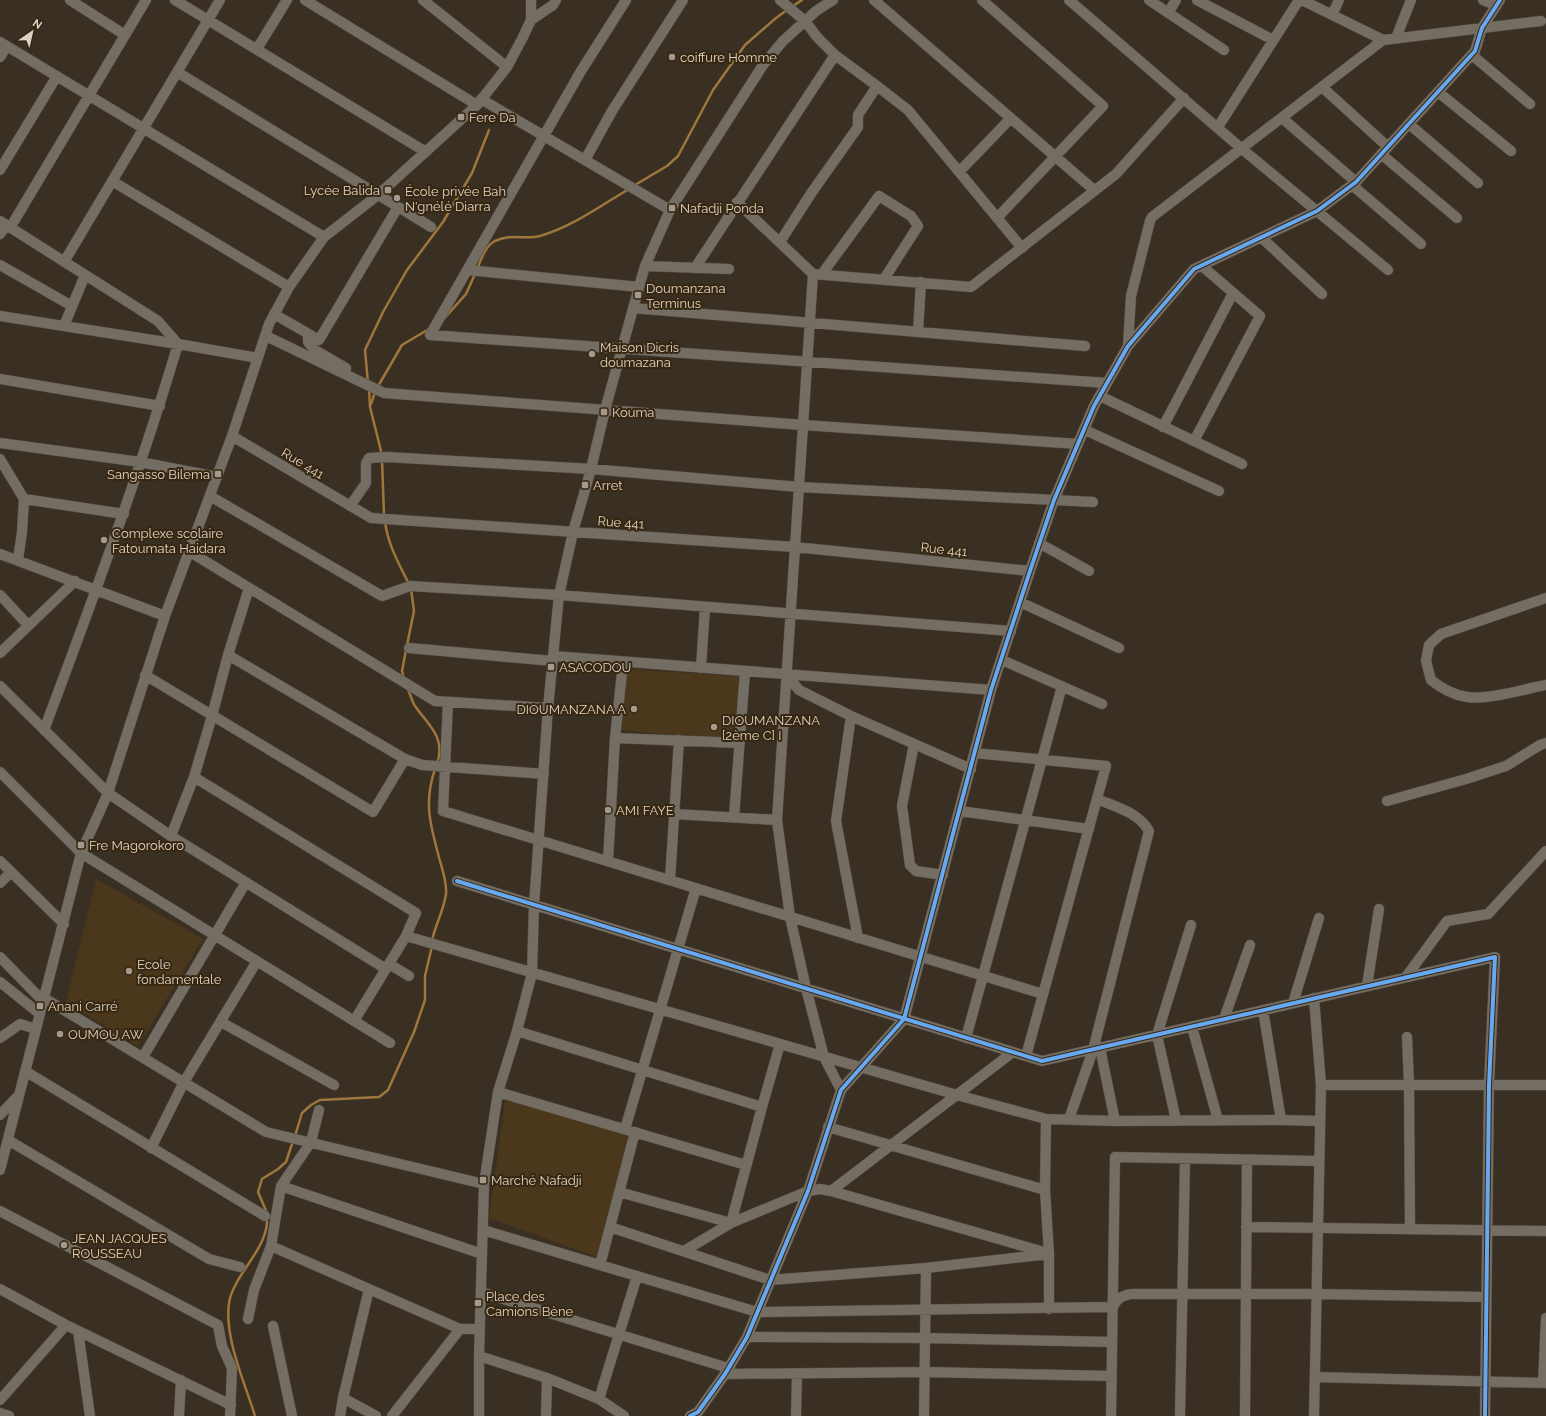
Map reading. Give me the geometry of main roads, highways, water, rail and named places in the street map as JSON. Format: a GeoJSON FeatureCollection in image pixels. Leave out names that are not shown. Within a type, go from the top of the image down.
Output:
{"type":"FeatureCollection","features":[{"type":"Feature","properties":{"kind":"waterway"},"geometry":{"type":"LineString","coordinates":[[793,6],[802,0]]}},
{"type":"Feature","properties":{"kind":"waterway"},"geometry":{"type":"LineString","coordinates":[[635,185],[667,166],[678,156],[713,90],[745,45],[787,10]]}},
{"type":"Feature","properties":{"kind":"waterway"},"geometry":{"type":"LineString","coordinates":[[368,383],[365,350],[383,312],[407,270],[443,222],[472,173],[489,130]]}},
{"type":"Feature","properties":{"kind":"waterway"},"geometry":{"type":"LineString","coordinates":[[477,269],[486,250],[495,241],[507,237],[534,237],[552,232],[586,216],[629,189]]}},
{"type":"Feature","properties":{"kind":"waterway"},"geometry":{"type":"LineString","coordinates":[[442,321],[466,294],[475,274]]}},
{"type":"Feature","properties":{"kind":"waterway"},"geometry":{"type":"LineString","coordinates":[[377,388],[402,345],[429,329]]}},
{"type":"Feature","properties":{"kind":"waterway"},"geometry":{"type":"LineString","coordinates":[[369,388],[370,407],[382,455]]}},
{"type":"Feature","properties":{"kind":"waterway"},"geometry":{"type":"LineString","coordinates":[[371,404],[375,392]]}},
{"type":"Feature","properties":{"kind":"waterway"},"geometry":{"type":"LineString","coordinates":[[382,460],[384,515]]}},
{"type":"Feature","properties":{"kind":"waterway"},"geometry":{"type":"LineString","coordinates":[[385,522],[391,546],[409,584]]}},
{"type":"Feature","properties":{"kind":"waterway"},"geometry":{"type":"LineString","coordinates":[[407,645],[414,611],[411,589]]}},
{"type":"Feature","properties":{"kind":"waterway"},"geometry":{"type":"LineString","coordinates":[[404,678],[402,671],[406,650]]}},
{"type":"Feature","properties":{"kind":"waterway"},"geometry":{"type":"LineString","coordinates":[[408,689],[415,706],[435,732],[438,739],[439,755],[437,764]]}},
{"type":"Feature","properties":{"kind":"waterway"},"geometry":{"type":"LineString","coordinates":[[432,941],[446,894],[444,878],[431,826],[429,805],[429,793],[435,769]]}},
{"type":"Feature","properties":{"kind":"waterway"},"geometry":{"type":"LineString","coordinates":[[295,1136],[302,1113],[311,1105],[320,1100],[379,1097],[388,1090],[414,1032],[425,1000],[425,976],[432,946]]}},
{"type":"Feature","properties":{"kind":"waterway"},"geometry":{"type":"LineString","coordinates":[[267,1213],[258,1192],[262,1179],[286,1162],[293,1141]]}},
{"type":"Feature","properties":{"kind":"waterway"},"geometry":{"type":"LineString","coordinates":[[255,1416],[236,1360],[228,1317],[229,1303],[232,1293],[237,1282],[257,1251],[266,1229],[267,1218]]}},
{"type":"Feature","properties":{"kind":"place","name":"coiffure Homme"},"geometry":{"type":"Point","coordinates":[672,57]}},
{"type":"Feature","properties":{"kind":"place","name":"Fere Da"},"geometry":{"type":"Point","coordinates":[461,117]}},
{"type":"Feature","properties":{"kind":"place","name":"Lycée Balida"},"geometry":{"type":"Point","coordinates":[388,190]}},
{"type":"Feature","properties":{"kind":"place","name":"École privée Bah N'gnélé Diarra"},"geometry":{"type":"Point","coordinates":[397,198]}},
{"type":"Feature","properties":{"kind":"place","name":"Nafadji Ponda"},"geometry":{"type":"Point","coordinates":[672,208]}},
{"type":"Feature","properties":{"kind":"place","name":"Doumanzana Terminus"},"geometry":{"type":"Point","coordinates":[638,295]}},
{"type":"Feature","properties":{"kind":"place","name":"Maison Dicris doumazana"},"geometry":{"type":"Point","coordinates":[592,354]}},
{"type":"Feature","properties":{"kind":"place","name":"Kouma"},"geometry":{"type":"Point","coordinates":[604,412]}},
{"type":"Feature","properties":{"kind":"place","name":"Sangasso Bilema"},"geometry":{"type":"Point","coordinates":[218,474]}},
{"type":"Feature","properties":{"kind":"place","name":"Arret"},"geometry":{"type":"Point","coordinates":[585,485]}},
{"type":"Feature","properties":{"kind":"place","name":"Complexe scolaire Fatoumata Haidara"},"geometry":{"type":"Point","coordinates":[104,540]}},
{"type":"Feature","properties":{"kind":"place","name":"ASACODOU"},"geometry":{"type":"Point","coordinates":[551,667]}},
{"type":"Feature","properties":{"kind":"place","name":"DIOUMANZANA A"},"geometry":{"type":"Point","coordinates":[634,709]}},
{"type":"Feature","properties":{"kind":"place","name":"DIOUMANZANA [2ème C] I"},"geometry":{"type":"Point","coordinates":[714,727]}},
{"type":"Feature","properties":{"kind":"place","name":"AMI FAYE"},"geometry":{"type":"Point","coordinates":[608,810]}},
{"type":"Feature","properties":{"kind":"place","name":"Fre Magorokoro"},"geometry":{"type":"Point","coordinates":[81,845]}},
{"type":"Feature","properties":{"kind":"place","name":"Ecole fondamentale"},"geometry":{"type":"Point","coordinates":[129,971]}},
{"type":"Feature","properties":{"kind":"place","name":"Anani Carré"},"geometry":{"type":"Point","coordinates":[40,1006]}},
{"type":"Feature","properties":{"kind":"place","name":"OUMOU AW"},"geometry":{"type":"Point","coordinates":[60,1034]}},
{"type":"Feature","properties":{"kind":"place","name":"Marché Nafadji"},"geometry":{"type":"Point","coordinates":[483,1180]}},
{"type":"Feature","properties":{"kind":"place","name":"JEAN JACQUES ROUSSEAU"},"geometry":{"type":"Point","coordinates":[64,1245]}},
{"type":"Feature","properties":{"kind":"place","name":"Place des Camions Bène"},"geometry":{"type":"Point","coordinates":[478,1303]}}]}
